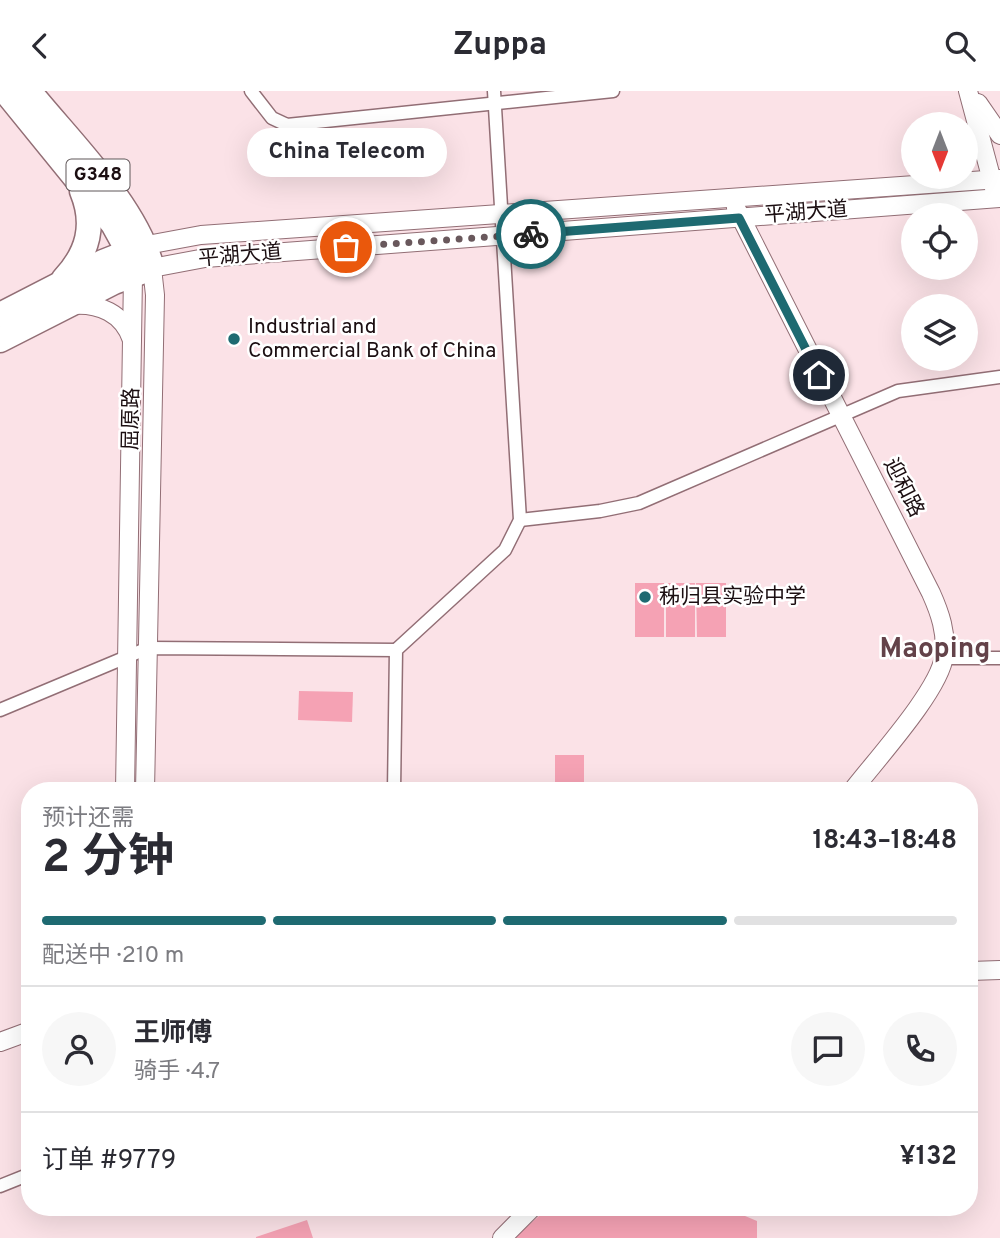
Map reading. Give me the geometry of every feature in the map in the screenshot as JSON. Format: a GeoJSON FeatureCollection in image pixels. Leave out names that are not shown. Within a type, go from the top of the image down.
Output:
{"type":"FeatureCollection","features":[{"type":"Feature","properties":{"kind":"highway","name":"屈原路"},"geometry":{"type":"LineString","coordinates":[[5,91],[114,224],[140,260]]}},
{"type":"Feature","properties":{"kind":"highway","name":"屈原路"},"geometry":{"type":"LineString","coordinates":[[29,91],[128,213],[140,260]]}},
{"type":"Feature","properties":{"kind":"highway"},"geometry":{"type":"LineString","coordinates":[[57,298],[89,236],[87,203],[71,173]]}},
{"type":"Feature","properties":{"kind":"highway","name":"平湖大道"},"geometry":{"type":"LineString","coordinates":[[0,315],[57,298],[140,260]]}},
{"type":"Feature","properties":{"kind":"highway","name":"平湖大道"},"geometry":{"type":"LineString","coordinates":[[0,340],[57,298]]}},
{"type":"Feature","properties":{"kind":"main road"},"geometry":{"type":"LineString","coordinates":[[966,112],[968,91]]}},
{"type":"Feature","properties":{"kind":"main road"},"geometry":{"type":"LineString","coordinates":[[968,91],[1000,135]]}},
{"type":"Feature","properties":{"kind":"main road"},"geometry":{"type":"LineString","coordinates":[[968,91],[997,179],[998,199]]}},
{"type":"Feature","properties":{"kind":"main road","name":"平湖大道"},"geometry":{"type":"LineString","coordinates":[[140,260],[201,235],[997,179]]}},
{"type":"Feature","properties":{"kind":"main road"},"geometry":{"type":"LineString","coordinates":[[881,187],[901,182]]}},
{"type":"Feature","properties":{"kind":"main road","name":"迎和路"},"geometry":{"type":"LineString","coordinates":[[732,198],[739,218],[940,612],[944,628],[944,658],[934,684],[859,782]]}},
{"type":"Feature","properties":{"kind":"main road","name":"平湖大道"},"geometry":{"type":"LineString","coordinates":[[140,260],[205,258],[998,199]]}},
{"type":"Feature","properties":{"kind":"main road","name":"屈原路"},"geometry":{"type":"LineString","coordinates":[[125,782],[134,351],[140,260]]}},
{"type":"Feature","properties":{"kind":"main road","name":"屈原路"},"geometry":{"type":"LineString","coordinates":[[140,260],[155,295],[145,782]]}},
{"type":"Feature","properties":{"kind":"main road"},"geometry":{"type":"LineString","coordinates":[[57,298],[109,311],[127,327],[134,351]]}},
{"type":"Feature","properties":{"kind":"main road"},"geometry":{"type":"LineString","coordinates":[[978,971],[1000,970]]}},
{"type":"Feature","properties":{"kind":"main road"},"geometry":{"type":"LineString","coordinates":[[0,1042],[21,1034]]}},
{"type":"Feature","properties":{"kind":"main road"},"geometry":{"type":"LineString","coordinates":[[502,1238],[524,1216]]}},
{"type":"Feature","properties":{"kind":"street"},"geometry":{"type":"LineString","coordinates":[[251,91],[272,118],[287,125],[495,97],[613,91]]}},
{"type":"Feature","properties":{"kind":"street"},"geometry":{"type":"LineString","coordinates":[[0,710],[128,654],[148,648],[396,650],[505,550],[520,520],[495,97]]}},
{"type":"Feature","properties":{"kind":"street"},"geometry":{"type":"LineString","coordinates":[[520,520],[639,503],[898,391],[1000,377]]}},
{"type":"Feature","properties":{"kind":"street"},"geometry":{"type":"LineString","coordinates":[[394,782],[396,650]]}},
{"type":"Feature","properties":{"kind":"street"},"geometry":{"type":"LineString","coordinates":[[944,658],[1000,658]]}},
{"type":"Feature","properties":{"kind":"street"},"geometry":{"type":"LineString","coordinates":[[0,1187],[21,1178]]}},
{"type":"Feature","properties":{"kind":"shaded area"},"geometry":{"type":"Polygon","coordinates":[[[635,583],[664,583],[664,637],[635,637],[635,583]]]}},
{"type":"Feature","properties":{"kind":"shaded area"},"geometry":{"type":"Polygon","coordinates":[[[666,583],[695,583],[695,637],[666,637],[666,583]]]}},
{"type":"Feature","properties":{"kind":"shaded area"},"geometry":{"type":"Polygon","coordinates":[[[696,583],[726,583],[726,637],[697,637],[696,583]]]}},
{"type":"Feature","properties":{"kind":"shaded area"},"geometry":{"type":"Polygon","coordinates":[[[299,691],[353,692],[352,722],[298,720],[299,691]]]}},
{"type":"Feature","properties":{"kind":"shaded area"},"geometry":{"type":"Polygon","coordinates":[[[555,755],[584,755],[584,782],[555,782],[555,755]]]}},
{"type":"Feature","properties":{"kind":"shaded area"},"geometry":{"type":"Polygon","coordinates":[[[539,1216],[745,1216],[757,1221],[757,1238],[514,1238],[539,1216]]]}},
{"type":"Feature","properties":{"kind":"shaded area"},"geometry":{"type":"Polygon","coordinates":[[[307,1220],[313,1238],[256,1238],[256,1237],[307,1220]]]}},
{"type":"Feature","properties":{"kind":"way so far"},"geometry":{"type":"LineString","coordinates":[[346,247],[531,234]]}},
{"type":"Feature","properties":{"kind":"place","name":"China Telecom"},"geometry":{"type":"Point","coordinates":[346,247]}},
{"type":"Feature","properties":{"kind":"place","name":"Industrial and Commercial Bank of China"},"geometry":{"type":"Point","coordinates":[234,339]}},
{"type":"Feature","properties":{"kind":"place","name":"秭归县实验中学"},"geometry":{"type":"Point","coordinates":[645,597]}},
{"type":"Feature","properties":{"kind":"district","name":"Maoping"},"geometry":{"type":"Point","coordinates":[935,650]}},
{"type":"Feature","properties":{"kind":"route"},"geometry":{"type":"LineString","coordinates":[[531,234],[739,218],[819,375]]}}]}
